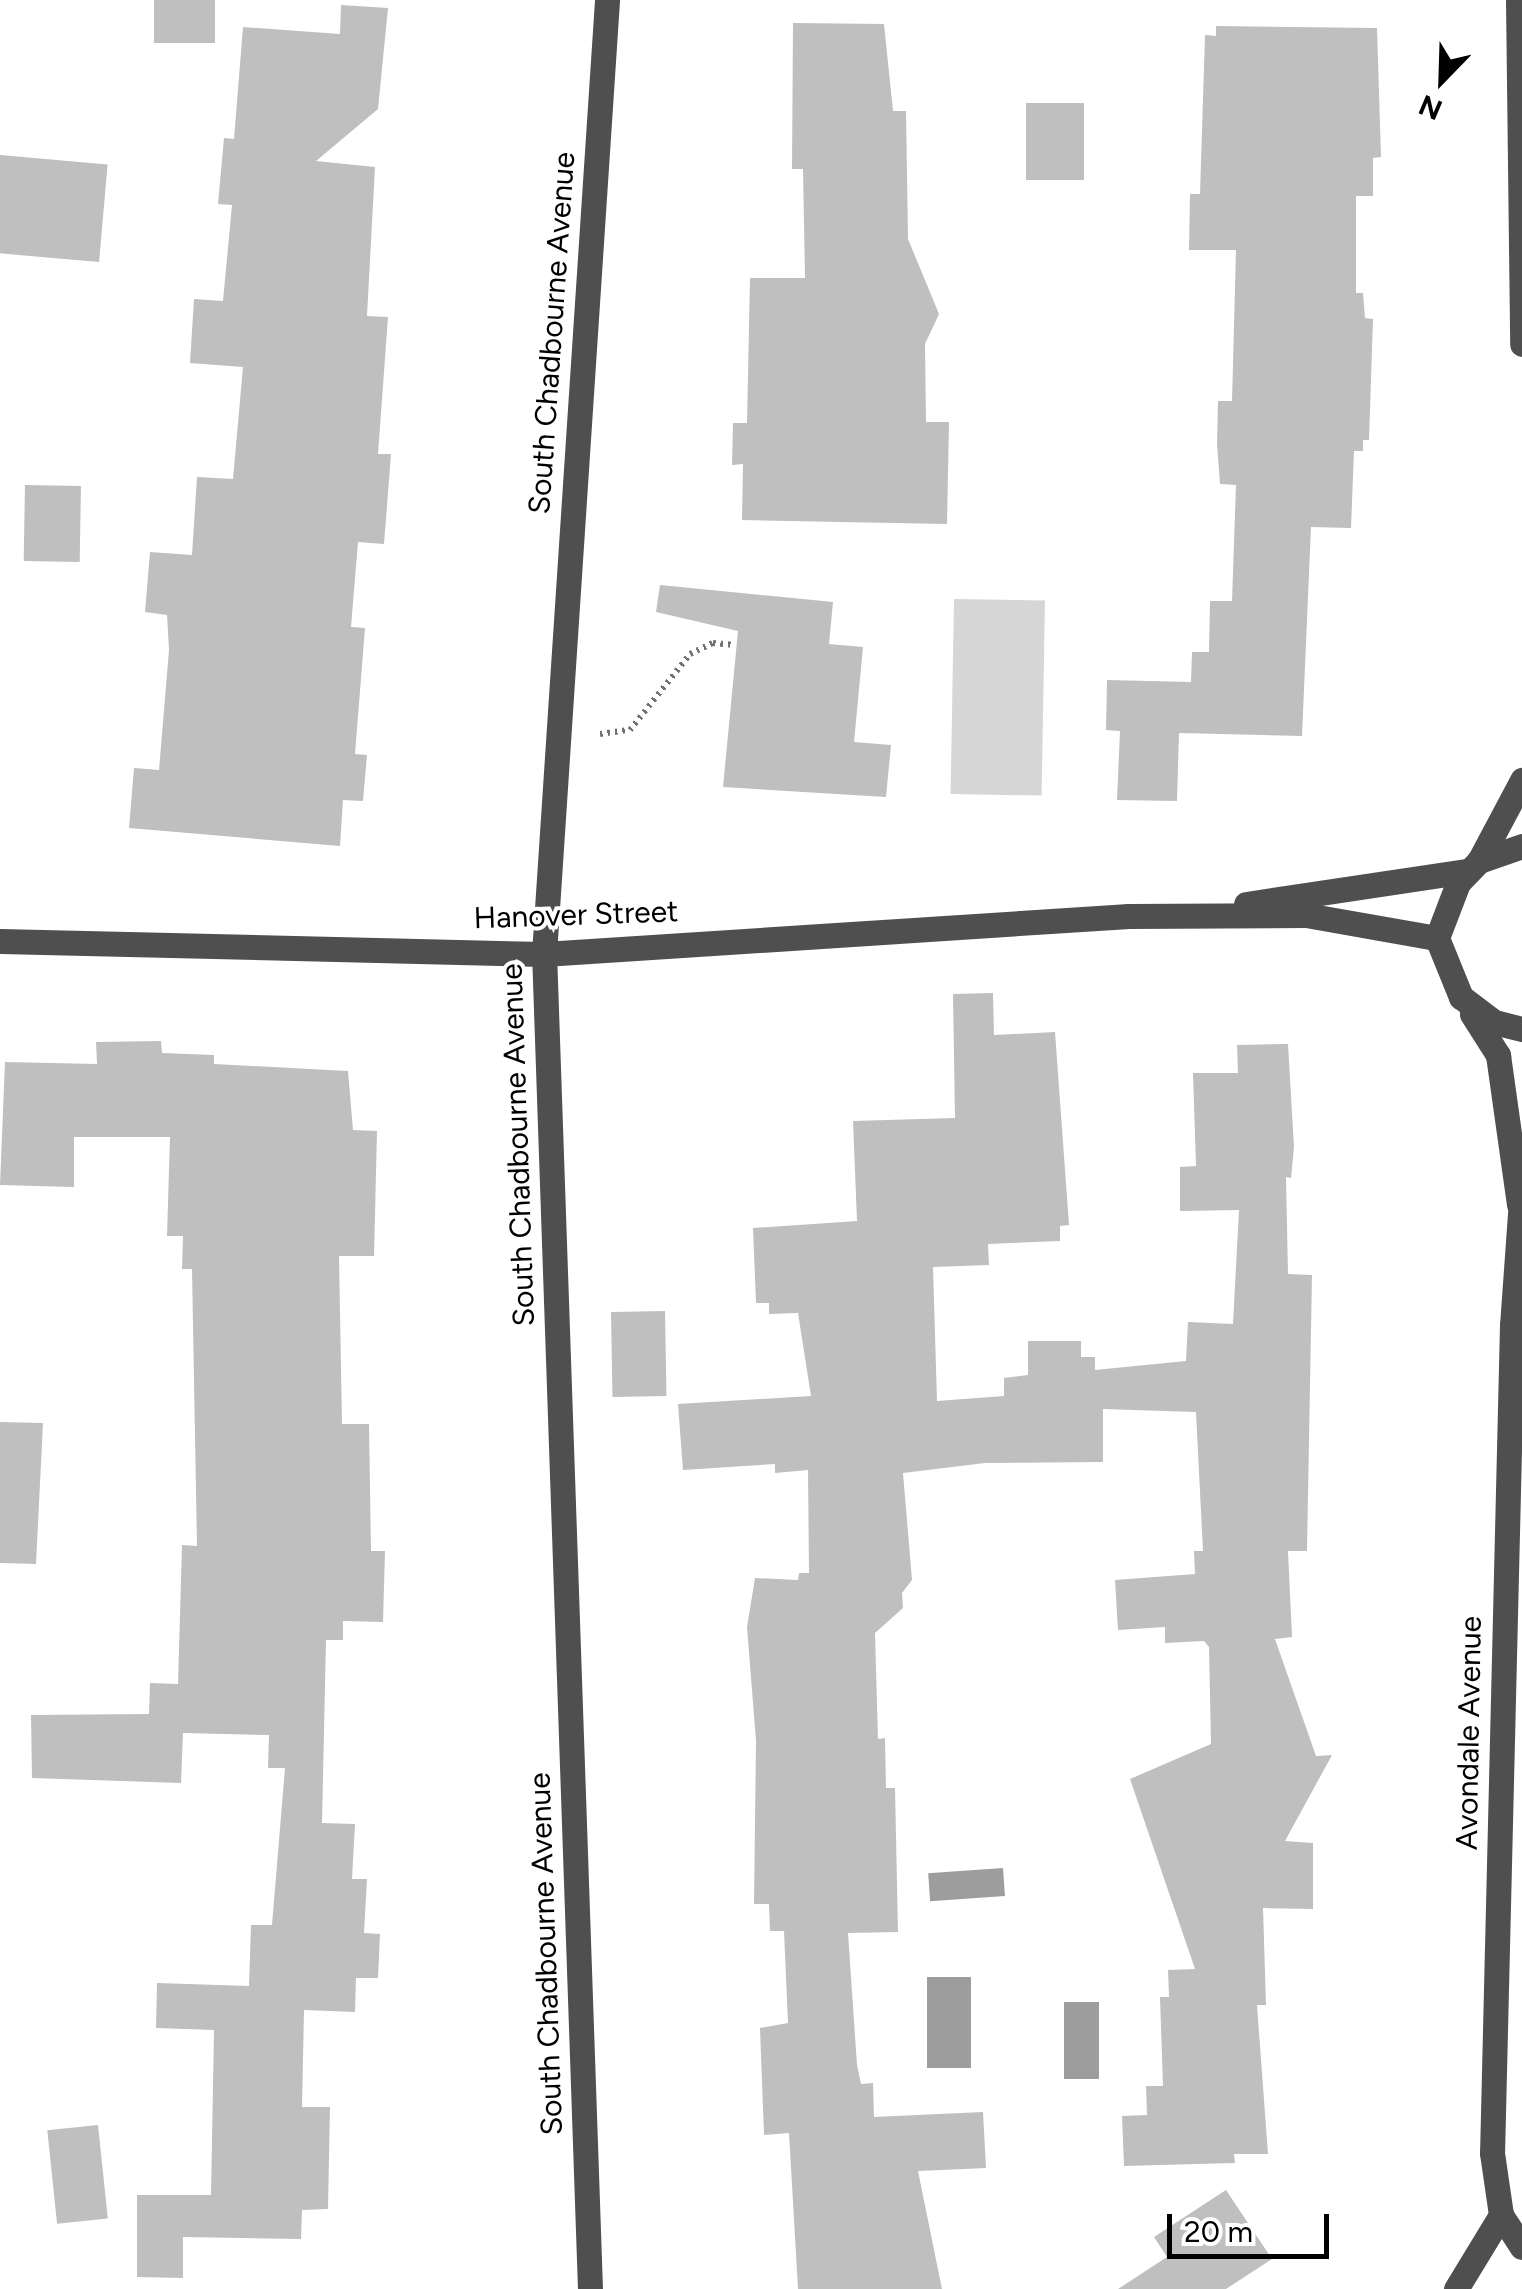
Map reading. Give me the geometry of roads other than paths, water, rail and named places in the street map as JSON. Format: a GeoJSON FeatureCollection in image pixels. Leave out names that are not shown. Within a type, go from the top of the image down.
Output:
{"type":"FeatureCollection","features":[{"type":"Feature","properties":{"kind":"street","name":"South Chadbourne Avenue"},"geometry":{"type":"LineString","coordinates":[[590,2289],[544,954],[607,0]]}},
{"type":"Feature","properties":{"kind":"street"},"geometry":{"type":"LineString","coordinates":[[1518,0],[1522,344]]}},
{"type":"Feature","properties":{"kind":"street"},"geometry":{"type":"LineString","coordinates":[[1522,780],[1474,866],[1444,910],[1438,938],[1461,997],[1494,1022],[1522,1029]]}},
{"type":"Feature","properties":{"kind":"street","name":"Hanover Street"},"geometry":{"type":"LineString","coordinates":[[1154,916],[1474,866],[1522,846]]}},
{"type":"Feature","properties":{"kind":"street","name":"Hanover Street"},"geometry":{"type":"LineString","coordinates":[[0,941],[544,954],[1154,916],[1306,914],[1438,938]]}},
{"type":"Feature","properties":{"kind":"street","name":"Avondale Avenue"},"geometry":{"type":"LineString","coordinates":[[1461,997],[1498,1055],[1520,1214]]}},
{"type":"Feature","properties":{"kind":"street","name":"Avondale Avenue"},"geometry":{"type":"LineString","coordinates":[[1522,1186],[1492,2154],[1501,2215],[1522,2248]]}},
{"type":"Feature","properties":{"kind":"street"},"geometry":{"type":"LineString","coordinates":[[1456,2289],[1501,2215]]}}]}
